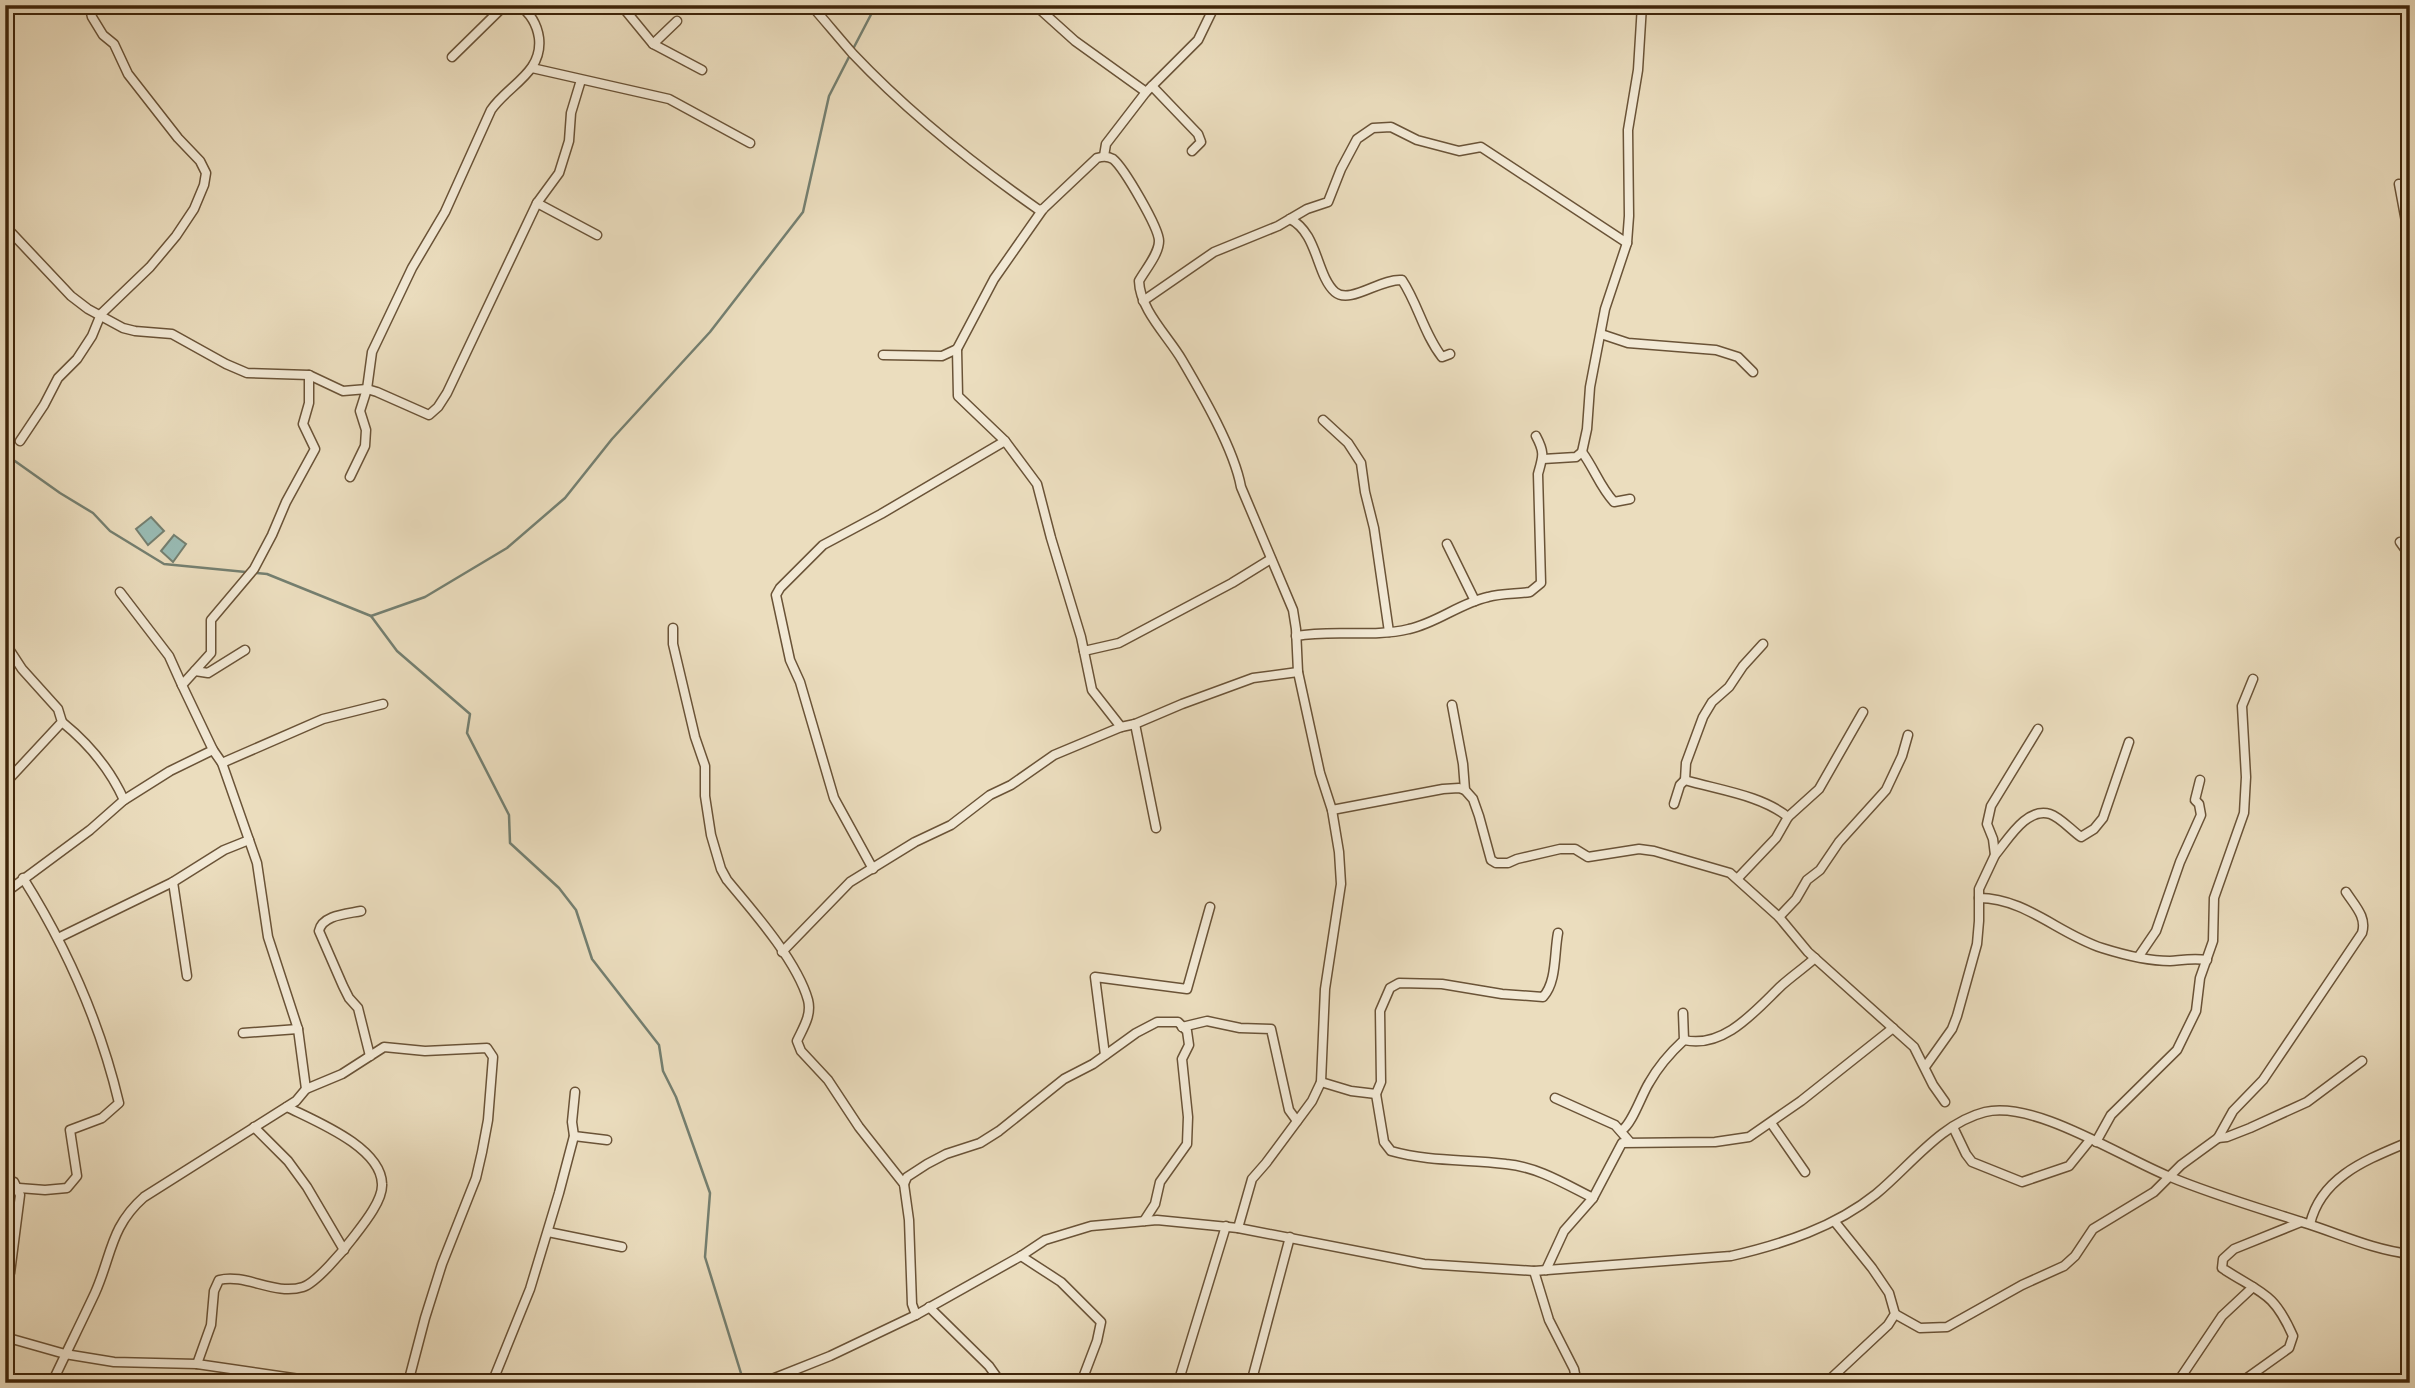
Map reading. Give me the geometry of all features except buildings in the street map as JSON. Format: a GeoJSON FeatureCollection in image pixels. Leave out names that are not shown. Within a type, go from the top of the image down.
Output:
{"type":"FeatureCollection","features":[{"type":"Feature","properties":{"kind":"street"},"geometry":{"type":"LineString","coordinates":[[20,440],[44,405],[58,378],[77,359],[92,336],[102,314],[150,267],[176,236],[194,209],[206,173],[200,161],[178,138],[128,74],[114,44],[103,35],[92,18],[89,5]]}},
{"type":"Feature","properties":{"kind":"street"},"geometry":{"type":"LineString","coordinates":[[452,57],[505,5]]}},
{"type":"Feature","properties":{"kind":"street"},"geometry":{"type":"LineString","coordinates":[[522,8],[565,5]]}},
{"type":"Feature","properties":{"kind":"street"},"geometry":{"type":"LineString","coordinates":[[621,5],[653,44],[702,69]]}},
{"type":"Feature","properties":{"kind":"street"},"geometry":{"type":"LineString","coordinates":[[811,5],[854,54],[926,121],[988,175],[1039,210],[1043,209]]}},
{"type":"Feature","properties":{"kind":"street"},"geometry":{"type":"LineString","coordinates":[[1035,5],[1075,41],[1149,89],[1198,134],[1201,142],[1192,151]]}},
{"type":"Feature","properties":{"kind":"street"},"geometry":{"type":"LineString","coordinates":[[1104,156],[1106,144],[1149,89],[1198,40],[1215,5]]}},
{"type":"Feature","properties":{"kind":"street"},"geometry":{"type":"LineString","coordinates":[[1544,459],[1576,457],[1582,452],[1587,429],[1590,387],[1605,309],[1627,243],[1628,130],[1643,5]]}},
{"type":"Feature","properties":{"kind":"street"},"geometry":{"type":"LineString","coordinates":[[349,477],[365,446],[366,430],[360,411],[367,389],[372,352],[412,268],[444,212],[491,110],[499,98],[532,68],[537,59],[540,43],[538,29],[522,8]]}},
{"type":"Feature","properties":{"kind":"street"},"geometry":{"type":"LineString","coordinates":[[653,44],[677,21]]}},
{"type":"Feature","properties":{"kind":"street"},"geometry":{"type":"LineString","coordinates":[[532,68],[668,99],[750,143]]}},
{"type":"Feature","properties":{"kind":"street"},"geometry":{"type":"LineString","coordinates":[[5,226],[71,296],[88,309],[102,314],[123,328],[172,334],[247,373],[309,376],[343,391],[367,389],[429,415],[447,393],[537,203],[559,173],[569,141],[570,113],[581,79]]}},
{"type":"Feature","properties":{"kind":"street"},"geometry":{"type":"LineString","coordinates":[[1143,301],[1214,252],[1328,202],[1357,139],[1373,128],[1391,127],[1417,140],[1459,151],[1481,147],[1627,243]]}},
{"type":"Feature","properties":{"kind":"street"},"geometry":{"type":"LineString","coordinates":[[1121,727],[1092,690],[1084,650],[1037,484],[1005,441],[958,396],[957,349],[994,279],[1043,209],[1091,163],[1104,156],[1112,159],[1122,169],[1155,224],[1159,247],[1139,281],[1143,301],[1182,360],[1229,449],[1241,487],[1293,610],[1298,672],[1320,773],[1332,810],[1339,852],[1341,884],[1325,989],[1321,1082],[1312,1101],[1252,1179],[1238,1228]]}},
{"type":"Feature","properties":{"kind":"street"},"geometry":{"type":"LineString","coordinates":[[2399,184],[2410,243]]}},
{"type":"Feature","properties":{"kind":"street"},"geometry":{"type":"LineString","coordinates":[[537,203],[597,236]]}},
{"type":"Feature","properties":{"kind":"street"},"geometry":{"type":"LineString","coordinates":[[1290,219],[1306,232],[1335,292],[1344,297],[1350,296],[1380,283],[1402,280],[1434,346],[1443,357],[1450,354]]}},
{"type":"Feature","properties":{"kind":"street"},"geometry":{"type":"LineString","coordinates":[[1601,334],[1628,343],[1716,350],[1738,358],[1753,372]]}},
{"type":"Feature","properties":{"kind":"street"},"geometry":{"type":"LineString","coordinates":[[883,355],[942,356],[957,349]]}},
{"type":"Feature","properties":{"kind":"street"},"geometry":{"type":"LineString","coordinates":[[181,685],[211,653],[211,620],[252,572],[315,449],[303,424],[309,403],[309,376]]}},
{"type":"Feature","properties":{"kind":"street"},"geometry":{"type":"LineString","coordinates":[[1323,421],[1348,443],[1361,463],[1364,492],[1374,528],[1389,632]]}},
{"type":"Feature","properties":{"kind":"street"},"geometry":{"type":"LineString","coordinates":[[1296,636],[1314,633],[1389,632],[1426,624],[1489,596],[1531,592],[1541,583],[1538,474],[1544,459],[1536,436]]}},
{"type":"Feature","properties":{"kind":"street"},"geometry":{"type":"LineString","coordinates":[[873,869],[834,798],[800,682],[790,660],[776,595],[823,545],[1005,441]]}},
{"type":"Feature","properties":{"kind":"street"},"geometry":{"type":"LineString","coordinates":[[1582,452],[1593,467],[1606,494],[1614,502],[1630,499]]}},
{"type":"Feature","properties":{"kind":"street"},"geometry":{"type":"LineString","coordinates":[[2400,542],[2410,556]]}},
{"type":"Feature","properties":{"kind":"street"},"geometry":{"type":"LineString","coordinates":[[1447,544],[1475,601]]}},
{"type":"Feature","properties":{"kind":"street"},"geometry":{"type":"LineString","coordinates":[[1084,650],[1119,643],[1232,583],[1271,559]]}},
{"type":"Feature","properties":{"kind":"street"},"geometry":{"type":"LineString","coordinates":[[120,592],[169,656],[213,750],[222,763],[257,863],[268,937],[298,1029],[306,1089]]}},
{"type":"Feature","properties":{"kind":"street"},"geometry":{"type":"LineString","coordinates":[[673,628],[673,644],[695,737],[705,766],[705,796],[711,835],[721,869],[788,958],[808,1001],[807,1020],[797,1041],[801,1051],[828,1080],[859,1127],[904,1184],[909,1220],[912,1304],[916,1315]]}},
{"type":"Feature","properties":{"kind":"street"},"geometry":{"type":"LineString","coordinates":[[5,643],[22,669],[58,709],[62,722],[78,735],[111,774],[124,800]]}},
{"type":"Feature","properties":{"kind":"street"},"geometry":{"type":"LineString","coordinates":[[1674,804],[1680,785],[1685,780],[1686,763],[1703,717],[1712,702],[1729,687],[1763,644]]}},
{"type":"Feature","properties":{"kind":"street"},"geometry":{"type":"LineString","coordinates":[[195,671],[208,673],[245,650]]}},
{"type":"Feature","properties":{"kind":"street"},"geometry":{"type":"LineString","coordinates":[[782,952],[850,883],[915,842],[951,825],[990,795],[1011,785],[1054,755],[1253,678],[1298,672]]}},
{"type":"Feature","properties":{"kind":"street"},"geometry":{"type":"LineString","coordinates":[[1953,1127],[1972,1162],[2022,1182],[2069,1166],[2093,1141],[2111,1115],[2182,1043],[2196,1011],[2200,978],[2213,941],[2214,898],[2244,813],[2246,777],[2242,706],[2253,680]]}},
{"type":"Feature","properties":{"kind":"street"},"geometry":{"type":"LineString","coordinates":[[222,763],[323,719],[383,704]]}},
{"type":"Feature","properties":{"kind":"street"},"geometry":{"type":"LineString","coordinates":[[1452,705],[1465,790],[1479,816],[1487,854],[1491,860],[1508,863],[1560,849],[1575,849],[1588,857],[1639,849],[1730,873],[1779,917],[1796,940],[1913,1047],[1945,1102]]}},
{"type":"Feature","properties":{"kind":"street"},"geometry":{"type":"LineString","coordinates":[[1738,878],[1776,838],[1788,817],[1819,789],[1863,712]]}},
{"type":"Feature","properties":{"kind":"street"},"geometry":{"type":"LineString","coordinates":[[5,781],[62,722]]}},
{"type":"Feature","properties":{"kind":"street"},"geometry":{"type":"LineString","coordinates":[[1135,724],[1156,828]]}},
{"type":"Feature","properties":{"kind":"street"},"geometry":{"type":"LineString","coordinates":[[1996,855],[1987,824],[1991,806],[2038,729]]}},
{"type":"Feature","properties":{"kind":"street"},"geometry":{"type":"LineString","coordinates":[[1779,917],[1796,899],[1808,880],[1820,870],[1839,842],[1886,790],[1902,756],[1908,735]]}},
{"type":"Feature","properties":{"kind":"street"},"geometry":{"type":"LineString","coordinates":[[1925,1067],[1952,1029],[1957,1016],[1977,944],[1979,889],[1996,855],[2029,817],[2051,814],[2081,837],[2094,830],[2103,818],[2129,742]]}},
{"type":"Feature","properties":{"kind":"street"},"geometry":{"type":"LineString","coordinates":[[5,893],[90,830],[124,800],[170,771],[213,750]]}},
{"type":"Feature","properties":{"kind":"street"},"geometry":{"type":"LineString","coordinates":[[1685,780],[1754,799],[1779,809],[1788,817]]}},
{"type":"Feature","properties":{"kind":"street"},"geometry":{"type":"LineString","coordinates":[[2139,956],[2156,931],[2180,862],[2201,815],[2199,804],[2195,800],[2200,780]]}},
{"type":"Feature","properties":{"kind":"street"},"geometry":{"type":"LineString","coordinates":[[1332,810],[1443,789],[1465,790]]}},
{"type":"Feature","properties":{"kind":"street"},"geometry":{"type":"LineString","coordinates":[[58,938],[173,882],[224,850],[249,840]]}},
{"type":"Feature","properties":{"kind":"street"},"geometry":{"type":"LineString","coordinates":[[19,1188],[67,1188],[77,1176],[71,1130],[102,1118],[119,1103],[85,992],[23,878]]}},
{"type":"Feature","properties":{"kind":"street"},"geometry":{"type":"LineString","coordinates":[[173,882],[187,976]]}},
{"type":"Feature","properties":{"kind":"street"},"geometry":{"type":"LineString","coordinates":[[1835,1222],[1889,1293],[1895,1314],[1920,1328],[1947,1327],[2022,1285],[2064,1266],[2075,1256],[2093,1229],[2154,1192],[2168,1177],[2218,1138],[2233,1111],[2263,1080],[2362,933],[2365,925],[2363,916],[2346,892]]}},
{"type":"Feature","properties":{"kind":"street"},"geometry":{"type":"LineString","coordinates":[[1979,898],[1993,898],[2022,906],[2036,916],[2099,947],[2152,960],[2207,960]]}},
{"type":"Feature","properties":{"kind":"street"},"geometry":{"type":"LineString","coordinates":[[1105,1055],[1095,977],[1186,989],[1210,906]]}},
{"type":"Feature","properties":{"kind":"street"},"geometry":{"type":"LineString","coordinates":[[361,911],[338,915],[324,921],[319,931],[349,998],[358,1008],[370,1056]]}},
{"type":"Feature","properties":{"kind":"street"},"geometry":{"type":"LineString","coordinates":[[1558,933],[1552,978],[1543,997],[1442,984],[1399,983],[1390,988],[1380,1011],[1381,1082],[1376,1094],[1384,1142],[1391,1151],[1436,1160],[1507,1164],[1532,1169],[1593,1198]]}},
{"type":"Feature","properties":{"kind":"street"},"geometry":{"type":"LineString","coordinates":[[1684,1040],[1697,1043],[1712,1040],[1738,1025],[1815,958]]}},
{"type":"Feature","properties":{"kind":"street"},"geometry":{"type":"LineString","coordinates":[[1683,1013],[1684,1040]]}},
{"type":"Feature","properties":{"kind":"street"},"geometry":{"type":"LineString","coordinates":[[1182,1027],[1207,1021],[1240,1028],[1271,1029],[1289,1110],[1297,1121]]}},
{"type":"Feature","properties":{"kind":"street"},"geometry":{"type":"LineString","coordinates":[[904,1184],[907,1177],[946,1154],[980,1143],[1029,1109],[1064,1079],[1157,1022],[1178,1022],[1187,1031],[1189,1045],[1182,1059],[1188,1117],[1186,1144],[1160,1182],[1154,1203],[1143,1221]]}},
{"type":"Feature","properties":{"kind":"street"},"geometry":{"type":"LineString","coordinates":[[1546,1270],[1564,1231],[1593,1198],[1622,1143],[1730,1141],[1749,1137],[1771,1124],[1893,1028]]}},
{"type":"Feature","properties":{"kind":"street"},"geometry":{"type":"LineString","coordinates":[[243,1033],[298,1029]]}},
{"type":"Feature","properties":{"kind":"street"},"geometry":{"type":"LineString","coordinates":[[1622,1130],[1629,1125],[1651,1079],[1684,1040]]}},
{"type":"Feature","properties":{"kind":"street"},"geometry":{"type":"LineString","coordinates":[[51,1383],[96,1292],[117,1229],[129,1211],[144,1197],[296,1101],[306,1089],[342,1074],[384,1047],[425,1051],[487,1048],[493,1057],[488,1120],[479,1165],[425,1318],[408,1383]]}},
{"type":"Feature","properties":{"kind":"street"},"geometry":{"type":"LineString","coordinates":[[2218,1138],[2250,1128],[2307,1102],[2362,1060]]}},
{"type":"Feature","properties":{"kind":"street"},"geometry":{"type":"LineString","coordinates":[[1321,1082],[1351,1091],[1376,1094]]}},
{"type":"Feature","properties":{"kind":"street"},"geometry":{"type":"LineString","coordinates":[[492,1383],[530,1289],[548,1232],[574,1136],[572,1122],[575,1092]]}},
{"type":"Feature","properties":{"kind":"street"},"geometry":{"type":"LineString","coordinates":[[1555,1098],[1615,1125],[1629,1141]]}},
{"type":"Feature","properties":{"kind":"street"},"geometry":{"type":"LineString","coordinates":[[197,1364],[211,1325],[214,1291],[219,1280],[226,1278],[279,1289],[303,1287],[344,1250],[372,1213],[383,1186],[380,1173],[370,1155],[323,1124],[286,1107]]}},
{"type":"Feature","properties":{"kind":"street"},"geometry":{"type":"LineString","coordinates":[[762,1383],[830,1356],[916,1315],[1045,1240],[1091,1226],[1157,1220],[1226,1226],[1424,1264],[1534,1271],[1731,1256],[1835,1222],[1875,1195],[1964,1118],[1988,1111],[2009,1111],[2042,1119],[2168,1177],[2361,1244],[2407,1253],[2406,1266],[2410,1274]]}},
{"type":"Feature","properties":{"kind":"street"},"geometry":{"type":"LineString","coordinates":[[1771,1124],[1805,1172]]}},
{"type":"Feature","properties":{"kind":"street"},"geometry":{"type":"LineString","coordinates":[[254,1127],[295,1170],[344,1250]]}},
{"type":"Feature","properties":{"kind":"street"},"geometry":{"type":"LineString","coordinates":[[574,1136],[607,1140]]}},
{"type":"Feature","properties":{"kind":"street"},"geometry":{"type":"LineString","coordinates":[[2239,1383],[2286,1350],[2293,1340],[2277,1304],[2222,1268],[2223,1259],[2234,1249],[2306,1223],[2336,1180],[2363,1162],[2406,1143]]}},
{"type":"Feature","properties":{"kind":"street"},"geometry":{"type":"LineString","coordinates":[[5,1180],[15,1182],[20,1195],[10,1273]]}},
{"type":"Feature","properties":{"kind":"street"},"geometry":{"type":"LineString","coordinates":[[1178,1383],[1226,1226]]}},
{"type":"Feature","properties":{"kind":"street"},"geometry":{"type":"LineString","coordinates":[[548,1232],[622,1247]]}},
{"type":"Feature","properties":{"kind":"street"},"geometry":{"type":"LineString","coordinates":[[1251,1383],[1290,1237]]}},
{"type":"Feature","properties":{"kind":"street"},"geometry":{"type":"LineString","coordinates":[[1021,1256],[1061,1282],[1101,1322],[1097,1341],[1081,1383]]}},
{"type":"Feature","properties":{"kind":"street"},"geometry":{"type":"LineString","coordinates":[[1534,1271],[1549,1320],[1574,1369],[1577,1383]]}},
{"type":"Feature","properties":{"kind":"street"},"geometry":{"type":"LineString","coordinates":[[2177,1383],[2222,1316],[2253,1287]]}},
{"type":"Feature","properties":{"kind":"street"},"geometry":{"type":"LineString","coordinates":[[929,1307],[989,1366],[1001,1383]]}},
{"type":"Feature","properties":{"kind":"street"},"geometry":{"type":"LineString","coordinates":[[1826,1383],[1888,1325],[1895,1314]]}},
{"type":"Feature","properties":{"kind":"street"},"geometry":{"type":"LineString","coordinates":[[5,1337],[65,1354],[114,1362],[197,1364],[327,1383]]}},
{"type":"Feature","properties":{"kind":"street"},"geometry":{"type":"LineString","coordinates":[[2406,1383],[2410,1378]]}},
{"type":"Feature","properties":{"kind":"water"},"geometry":{"type":"Polygon","coordinates":[[[151,517],[164,531],[148,545],[136,529],[151,517]]]}},
{"type":"Feature","properties":{"kind":"water"},"geometry":{"type":"Polygon","coordinates":[[[174,535],[186,544],[173,562],[161,551],[174,535]]]}},
{"type":"Feature","properties":{"kind":"waterway"},"geometry":{"type":"LineString","coordinates":[[853,49],[876,5]]}},
{"type":"Feature","properties":{"kind":"waterway"},"geometry":{"type":"LineString","coordinates":[[371,616],[425,597],[507,548],[565,498],[612,439],[710,332],[803,212],[829,96],[850,55]]}},
{"type":"Feature","properties":{"kind":"waterway"},"geometry":{"type":"LineString","coordinates":[[5,454],[93,513],[110,531],[164,564],[267,574],[371,616],[397,651],[470,714],[467,733],[509,815],[510,843],[559,888],[576,910],[592,959],[659,1045],[663,1071],[676,1097],[710,1193],[705,1257],[744,1383]]}}]}
